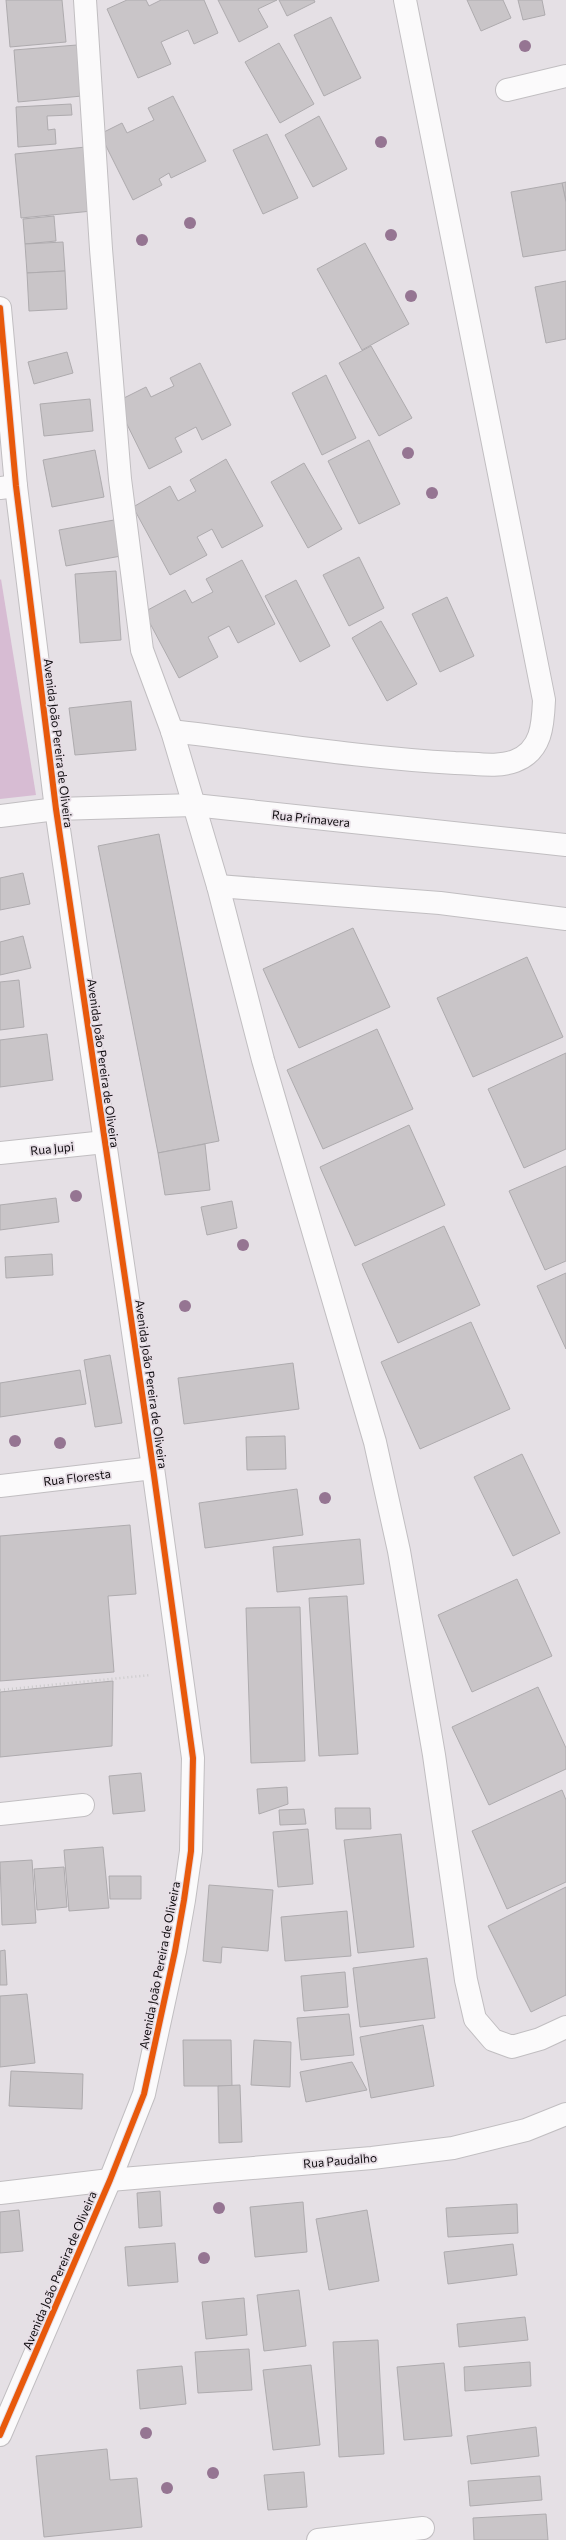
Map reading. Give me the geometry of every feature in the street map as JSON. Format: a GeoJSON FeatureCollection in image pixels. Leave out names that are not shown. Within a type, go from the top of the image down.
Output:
{"type":"FeatureCollection","features":[{"type":"Feature","properties":{"kind":"main road"},"geometry":{"type":"LineString","coordinates":[[85,0],[100,249],[120,479],[142,650],[172,731],[218,886],[264,1060],[376,1450],[399,1551],[434,1755],[466,1980],[474,2019],[493,2040],[512,2048],[540,2039],[566,2027]]}},
{"type":"Feature","properties":{"kind":"main road"},"geometry":{"type":"LineString","coordinates":[[172,731],[424,761],[496,764],[515,761],[527,754],[543,730],[544,700],[405,0]]}},
{"type":"Feature","properties":{"kind":"main road"},"geometry":{"type":"LineString","coordinates":[[507,90],[566,76]]}},
{"type":"Feature","properties":{"kind":"main road","name":"Avenida João Pereira de Oliveira"},"geometry":{"type":"LineString","coordinates":[[0,308],[8,487],[154,1468],[193,1758],[191,1851],[175,1952],[144,2094],[110,2180],[0,2435]]}},
{"type":"Feature","properties":{"kind":"main road","name":"Rua Primavera"},"geometry":{"type":"LineString","coordinates":[[0,816],[56,809],[194,805],[566,845]]}},
{"type":"Feature","properties":{"kind":"main road"},"geometry":{"type":"LineString","coordinates":[[218,886],[440,903],[566,919]]}},
{"type":"Feature","properties":{"kind":"main road","name":"Rua Jupi"},"geometry":{"type":"LineString","coordinates":[[0,1153],[105,1142]]}},
{"type":"Feature","properties":{"kind":"main road","name":"Rua Floresta"},"geometry":{"type":"LineString","coordinates":[[0,1486],[154,1468]]}},
{"type":"Feature","properties":{"kind":"main road"},"geometry":{"type":"LineString","coordinates":[[0,1814],[83,1805]]}},
{"type":"Feature","properties":{"kind":"main road","name":"Rua Paudalho"},"geometry":{"type":"LineString","coordinates":[[0,2192],[110,2180],[372,2158],[453,2148],[526,2130],[566,2114]]}},
{"type":"Feature","properties":{"kind":"main road"},"geometry":{"type":"LineString","coordinates":[[318,2540],[423,2528]]}},
{"type":"Feature","properties":{"kind":"path"},"geometry":{"type":"LineString","coordinates":[[0,1690],[182,1672]]}},
{"type":"Feature","properties":{"kind":"shaded area"},"geometry":{"type":"Polygon","coordinates":[[[1,579],[36,795],[0,799],[0,580],[1,579]]]}},
{"type":"Feature","properties":{"kind":"building"},"geometry":{"type":"Polygon","coordinates":[[[6,0],[62,0],[66,42],[10,47],[6,0]]]}},
{"type":"Feature","properties":{"kind":"building"},"geometry":{"type":"Polygon","coordinates":[[[127,0],[146,0],[149,6],[161,0],[204,0],[218,33],[194,44],[188,30],[161,42],[171,64],[138,78],[107,9],[127,0]]]}},
{"type":"Feature","properties":{"kind":"building"},"geometry":{"type":"Polygon","coordinates":[[[218,0],[277,0],[258,9],[268,27],[239,42],[218,0]]]}},
{"type":"Feature","properties":{"kind":"building"},"geometry":{"type":"Polygon","coordinates":[[[279,0],[314,0],[315,2],[287,16],[279,0]]]}},
{"type":"Feature","properties":{"kind":"building"},"geometry":{"type":"Polygon","coordinates":[[[467,0],[503,0],[511,18],[481,31],[467,0]]]}},
{"type":"Feature","properties":{"kind":"building"},"geometry":{"type":"Polygon","coordinates":[[[518,0],[542,0],[545,15],[523,20],[518,0]]]}},
{"type":"Feature","properties":{"kind":"building"},"geometry":{"type":"Polygon","coordinates":[[[331,17],[361,78],[324,96],[294,35],[331,17]]]}},
{"type":"Feature","properties":{"kind":"building"},"geometry":{"type":"Polygon","coordinates":[[[279,43],[314,104],[280,123],[245,62],[279,43]]]}},
{"type":"Feature","properties":{"kind":"building"},"geometry":{"type":"Polygon","coordinates":[[[77,45],[82,96],[18,102],[14,50],[77,45]]]}},
{"type":"Feature","properties":{"kind":"building"},"geometry":{"type":"Polygon","coordinates":[[[173,96],[206,161],[171,178],[169,173],[159,179],[162,185],[133,200],[100,134],[122,123],[127,133],[154,120],[148,108],[173,96]]]}},
{"type":"Feature","properties":{"kind":"building"},"geometry":{"type":"Polygon","coordinates":[[[71,104],[72,115],[47,116],[48,130],[55,129],[56,144],[18,147],[16,107],[71,104]]]}},
{"type":"Feature","properties":{"kind":"building"},"geometry":{"type":"Polygon","coordinates":[[[319,116],[347,169],[313,187],[285,135],[319,116]]]}},
{"type":"Feature","properties":{"kind":"building"},"geometry":{"type":"Polygon","coordinates":[[[267,134],[298,198],[263,214],[233,150],[267,134]]]}},
{"type":"Feature","properties":{"kind":"building"},"geometry":{"type":"Polygon","coordinates":[[[86,147],[92,211],[21,218],[15,154],[86,147]]]}},
{"type":"Feature","properties":{"kind":"building"},"geometry":{"type":"Polygon","coordinates":[[[566,182],[566,202],[562,183],[566,182]]]}},
{"type":"Feature","properties":{"kind":"building"},"geometry":{"type":"Polygon","coordinates":[[[562,183],[566,202],[566,250],[523,257],[511,192],[562,183]]]}},
{"type":"Feature","properties":{"kind":"building"},"geometry":{"type":"Polygon","coordinates":[[[54,216],[56,241],[25,244],[23,219],[54,216]]]}},
{"type":"Feature","properties":{"kind":"building"},"geometry":{"type":"Polygon","coordinates":[[[63,242],[65,271],[27,273],[25,244],[63,242]]]}},
{"type":"Feature","properties":{"kind":"building"},"geometry":{"type":"Polygon","coordinates":[[[365,243],[409,324],[362,350],[317,269],[365,243]]]}},
{"type":"Feature","properties":{"kind":"building"},"geometry":{"type":"Polygon","coordinates":[[[65,271],[67,309],[29,311],[27,273],[65,271]]]}},
{"type":"Feature","properties":{"kind":"building"},"geometry":{"type":"Polygon","coordinates":[[[566,281],[566,339],[546,343],[535,287],[566,281]]]}},
{"type":"Feature","properties":{"kind":"building"},"geometry":{"type":"Polygon","coordinates":[[[371,346],[412,418],[379,436],[339,363],[371,346]]]}},
{"type":"Feature","properties":{"kind":"building"},"geometry":{"type":"Polygon","coordinates":[[[67,352],[73,373],[34,384],[28,362],[67,352]]]}},
{"type":"Feature","properties":{"kind":"building"},"geometry":{"type":"Polygon","coordinates":[[[200,363],[231,425],[202,440],[196,427],[175,438],[182,452],[149,469],[116,402],[146,387],[151,397],[174,386],[170,378],[200,363]]]}},
{"type":"Feature","properties":{"kind":"building"},"geometry":{"type":"Polygon","coordinates":[[[326,375],[356,438],[322,455],[292,393],[326,375]]]}},
{"type":"Feature","properties":{"kind":"building"},"geometry":{"type":"Polygon","coordinates":[[[90,399],[93,431],[44,436],[40,404],[90,399]]]}},
{"type":"Feature","properties":{"kind":"building"},"geometry":{"type":"Polygon","coordinates":[[[369,440],[400,504],[359,524],[328,461],[369,440]]]}},
{"type":"Feature","properties":{"kind":"building"},"geometry":{"type":"Polygon","coordinates":[[[95,450],[104,497],[52,507],[43,460],[95,450]]]}},
{"type":"Feature","properties":{"kind":"building"},"geometry":{"type":"Polygon","coordinates":[[[226,459],[263,526],[222,548],[212,529],[197,537],[207,555],[170,575],[133,507],[170,486],[178,501],[196,491],[190,480],[226,459]]]}},
{"type":"Feature","properties":{"kind":"building"},"geometry":{"type":"Polygon","coordinates":[[[304,463],[342,529],[308,548],[271,482],[304,463]]]}},
{"type":"Feature","properties":{"kind":"building"},"geometry":{"type":"Polygon","coordinates":[[[114,520],[121,556],[66,566],[59,530],[114,520]]]}},
{"type":"Feature","properties":{"kind":"building"},"geometry":{"type":"Polygon","coordinates":[[[359,557],[384,608],[349,626],[323,575],[359,557]]]}},
{"type":"Feature","properties":{"kind":"building"},"geometry":{"type":"Polygon","coordinates":[[[242,560],[275,624],[238,643],[229,626],[208,637],[218,657],[179,678],[144,612],[185,590],[192,603],[213,592],[206,579],[242,560]]]}},
{"type":"Feature","properties":{"kind":"building"},"geometry":{"type":"Polygon","coordinates":[[[116,571],[121,640],[80,643],[75,574],[116,571]]]}},
{"type":"Feature","properties":{"kind":"building"},"geometry":{"type":"Polygon","coordinates":[[[296,580],[330,646],[300,662],[265,596],[296,580]]]}},
{"type":"Feature","properties":{"kind":"building"},"geometry":{"type":"Polygon","coordinates":[[[447,597],[474,656],[440,672],[412,614],[447,597]]]}},
{"type":"Feature","properties":{"kind":"building"},"geometry":{"type":"Polygon","coordinates":[[[381,621],[417,684],[387,701],[352,638],[381,621]]]}},
{"type":"Feature","properties":{"kind":"building"},"geometry":{"type":"Polygon","coordinates":[[[131,701],[136,750],[75,755],[69,708],[131,701]]]}},
{"type":"Feature","properties":{"kind":"building"},"geometry":{"type":"Polygon","coordinates":[[[159,834],[219,1141],[158,1153],[98,846],[159,834]]]}},
{"type":"Feature","properties":{"kind":"building"},"geometry":{"type":"Polygon","coordinates":[[[23,873],[30,904],[0,910],[0,878],[23,873]]]}},
{"type":"Feature","properties":{"kind":"building"},"geometry":{"type":"Polygon","coordinates":[[[353,928],[390,1007],[299,1048],[263,969],[353,928]]]}},
{"type":"Feature","properties":{"kind":"building"},"geometry":{"type":"Polygon","coordinates":[[[23,936],[31,968],[0,975],[0,942],[23,936]]]}},
{"type":"Feature","properties":{"kind":"building"},"geometry":{"type":"Polygon","coordinates":[[[527,957],[563,1037],[473,1077],[437,998],[527,957]]]}},
{"type":"Feature","properties":{"kind":"building"},"geometry":{"type":"Polygon","coordinates":[[[19,980],[24,1027],[0,1030],[0,982],[19,980]]]}},
{"type":"Feature","properties":{"kind":"building"},"geometry":{"type":"Polygon","coordinates":[[[377,1029],[413,1109],[323,1149],[287,1070],[377,1029]]]}},
{"type":"Feature","properties":{"kind":"building"},"geometry":{"type":"Polygon","coordinates":[[[47,1034],[53,1080],[0,1087],[0,1040],[47,1034]]]}},
{"type":"Feature","properties":{"kind":"building"},"geometry":{"type":"Polygon","coordinates":[[[566,1053],[566,1149],[524,1168],[488,1089],[566,1053]]]}},
{"type":"Feature","properties":{"kind":"building"},"geometry":{"type":"Polygon","coordinates":[[[409,1125],[445,1205],[355,1246],[320,1167],[409,1125]]]}},
{"type":"Feature","properties":{"kind":"building"},"geometry":{"type":"Polygon","coordinates":[[[205,1144],[210,1190],[165,1195],[158,1153],[205,1144]]]}},
{"type":"Feature","properties":{"kind":"building"},"geometry":{"type":"Polygon","coordinates":[[[566,1166],[566,1261],[545,1270],[509,1191],[566,1166]]]}},
{"type":"Feature","properties":{"kind":"building"},"geometry":{"type":"Polygon","coordinates":[[[56,1198],[59,1222],[0,1230],[0,1205],[56,1198]]]}},
{"type":"Feature","properties":{"kind":"building"},"geometry":{"type":"Polygon","coordinates":[[[232,1201],[237,1228],[207,1235],[201,1207],[232,1201]]]}},
{"type":"Feature","properties":{"kind":"building"},"geometry":{"type":"Polygon","coordinates":[[[444,1226],[480,1305],[398,1343],[362,1264],[444,1226]]]}},
{"type":"Feature","properties":{"kind":"building"},"geometry":{"type":"Polygon","coordinates":[[[52,1254],[53,1275],[6,1278],[5,1257],[52,1254]]]}},
{"type":"Feature","properties":{"kind":"building"},"geometry":{"type":"Polygon","coordinates":[[[566,1273],[566,1349],[537,1286],[566,1273]]]}},
{"type":"Feature","properties":{"kind":"building"},"geometry":{"type":"Polygon","coordinates":[[[471,1322],[510,1409],[420,1449],[381,1362],[471,1322]]]}},
{"type":"Feature","properties":{"kind":"building"},"geometry":{"type":"Polygon","coordinates":[[[110,1355],[122,1423],[95,1427],[84,1360],[110,1355]]]}},
{"type":"Feature","properties":{"kind":"building"},"geometry":{"type":"Polygon","coordinates":[[[293,1363],[299,1409],[184,1424],[178,1378],[293,1363]]]}},
{"type":"Feature","properties":{"kind":"building"},"geometry":{"type":"Polygon","coordinates":[[[80,1370],[86,1404],[0,1417],[0,1383],[80,1370]]]}},
{"type":"Feature","properties":{"kind":"building"},"geometry":{"type":"Polygon","coordinates":[[[285,1436],[286,1469],[247,1470],[246,1437],[285,1436]]]}},
{"type":"Feature","properties":{"kind":"building"},"geometry":{"type":"Polygon","coordinates":[[[522,1454],[560,1533],[513,1556],[474,1477],[522,1454]]]}},
{"type":"Feature","properties":{"kind":"building"},"geometry":{"type":"Polygon","coordinates":[[[297,1489],[303,1535],[205,1548],[199,1503],[297,1489]]]}},
{"type":"Feature","properties":{"kind":"building"},"geometry":{"type":"Polygon","coordinates":[[[130,1525],[136,1594],[108,1596],[114,1672],[0,1681],[0,1536],[130,1525]]]}},
{"type":"Feature","properties":{"kind":"building"},"geometry":{"type":"Polygon","coordinates":[[[360,1539],[364,1584],[277,1592],[273,1547],[360,1539]]]}},
{"type":"Feature","properties":{"kind":"building"},"geometry":{"type":"Polygon","coordinates":[[[517,1579],[552,1656],[472,1692],[438,1615],[517,1579]]]}},
{"type":"Feature","properties":{"kind":"building"},"geometry":{"type":"Polygon","coordinates":[[[347,1596],[358,1754],[319,1756],[309,1598],[347,1596]]]}},
{"type":"Feature","properties":{"kind":"building"},"geometry":{"type":"Polygon","coordinates":[[[300,1607],[305,1761],[251,1763],[246,1608],[300,1607]]]}},
{"type":"Feature","properties":{"kind":"building"},"geometry":{"type":"Polygon","coordinates":[[[113,1681],[112,1746],[0,1757],[0,1692],[113,1681]]]}},
{"type":"Feature","properties":{"kind":"building"},"geometry":{"type":"Polygon","coordinates":[[[538,1687],[566,1748],[566,1769],[489,1805],[452,1727],[538,1687]]]}},
{"type":"Feature","properties":{"kind":"building"},"geometry":{"type":"Polygon","coordinates":[[[141,1773],[145,1811],[113,1814],[109,1776],[141,1773]]]}},
{"type":"Feature","properties":{"kind":"building"},"geometry":{"type":"Polygon","coordinates":[[[287,1787],[288,1804],[259,1814],[257,1789],[287,1787]]]}},
{"type":"Feature","properties":{"kind":"building"},"geometry":{"type":"Polygon","coordinates":[[[562,1790],[566,1800],[566,1882],[507,1909],[472,1831],[562,1790]]]}},
{"type":"Feature","properties":{"kind":"building"},"geometry":{"type":"Polygon","coordinates":[[[335,1808],[370,1808],[371,1829],[336,1829],[335,1808]]]}},
{"type":"Feature","properties":{"kind":"building"},"geometry":{"type":"Polygon","coordinates":[[[304,1809],[306,1824],[280,1825],[279,1810],[304,1809]]]}},
{"type":"Feature","properties":{"kind":"building"},"geometry":{"type":"Polygon","coordinates":[[[308,1829],[313,1884],[278,1887],[273,1832],[308,1829]]]}},
{"type":"Feature","properties":{"kind":"building"},"geometry":{"type":"Polygon","coordinates":[[[401,1834],[414,1947],[358,1953],[344,1840],[401,1834]]]}},
{"type":"Feature","properties":{"kind":"building"},"geometry":{"type":"Polygon","coordinates":[[[103,1847],[109,1908],[69,1911],[64,1850],[103,1847]]]}},
{"type":"Feature","properties":{"kind":"building"},"geometry":{"type":"Polygon","coordinates":[[[32,1860],[36,1923],[2,1925],[0,1862],[32,1860]]]}},
{"type":"Feature","properties":{"kind":"building"},"geometry":{"type":"Polygon","coordinates":[[[64,1867],[67,1907],[37,1910],[34,1869],[64,1867]]]}},
{"type":"Feature","properties":{"kind":"building"},"geometry":{"type":"Polygon","coordinates":[[[109,1876],[141,1876],[141,1899],[110,1899],[109,1876]]]}},
{"type":"Feature","properties":{"kind":"building"},"geometry":{"type":"Polygon","coordinates":[[[209,1885],[273,1890],[268,1951],[222,1947],[221,1963],[203,1961],[209,1885]]]}},
{"type":"Feature","properties":{"kind":"building"},"geometry":{"type":"Polygon","coordinates":[[[566,1887],[566,1995],[531,2012],[488,1926],[566,1887]]]}},
{"type":"Feature","properties":{"kind":"building"},"geometry":{"type":"Polygon","coordinates":[[[347,1911],[351,1956],[285,1961],[281,1917],[347,1911]]]}},
{"type":"Feature","properties":{"kind":"building"},"geometry":{"type":"Polygon","coordinates":[[[5,1950],[7,1985],[0,1985],[0,1951],[5,1950]]]}},
{"type":"Feature","properties":{"kind":"building"},"geometry":{"type":"Polygon","coordinates":[[[427,1958],[435,2018],[360,2027],[353,1968],[427,1958]]]}},
{"type":"Feature","properties":{"kind":"building"},"geometry":{"type":"Polygon","coordinates":[[[345,1972],[348,2007],[304,2011],[301,1976],[345,1972]]]}},
{"type":"Feature","properties":{"kind":"building"},"geometry":{"type":"Polygon","coordinates":[[[27,1994],[35,2063],[0,2067],[0,1996],[27,1994]]]}},
{"type":"Feature","properties":{"kind":"building"},"geometry":{"type":"Polygon","coordinates":[[[349,2014],[354,2055],[301,2060],[297,2018],[349,2014]]]}},
{"type":"Feature","properties":{"kind":"building"},"geometry":{"type":"Polygon","coordinates":[[[423,2025],[434,2086],[371,2098],[360,2037],[423,2025]]]}},
{"type":"Feature","properties":{"kind":"building"},"geometry":{"type":"Polygon","coordinates":[[[183,2040],[231,2040],[232,2086],[184,2086],[183,2040]]]}},
{"type":"Feature","properties":{"kind":"building"},"geometry":{"type":"Polygon","coordinates":[[[254,2040],[291,2042],[290,2087],[251,2085],[254,2040]]]}},
{"type":"Feature","properties":{"kind":"building"},"geometry":{"type":"Polygon","coordinates":[[[352,2062],[367,2090],[306,2102],[300,2072],[352,2062]]]}},
{"type":"Feature","properties":{"kind":"building"},"geometry":{"type":"Polygon","coordinates":[[[11,2071],[83,2074],[82,2109],[9,2106],[11,2071]]]}},
{"type":"Feature","properties":{"kind":"building"},"geometry":{"type":"Polygon","coordinates":[[[240,2085],[242,2142],[219,2143],[218,2086],[240,2085]]]}},
{"type":"Feature","properties":{"kind":"building"},"geometry":{"type":"Polygon","coordinates":[[[160,2191],[162,2226],[139,2228],[137,2193],[160,2191]]]}},
{"type":"Feature","properties":{"kind":"building"},"geometry":{"type":"Polygon","coordinates":[[[303,2202],[307,2252],[255,2257],[250,2207],[303,2202]]]}},
{"type":"Feature","properties":{"kind":"building"},"geometry":{"type":"Polygon","coordinates":[[[517,2204],[518,2233],[448,2237],[446,2208],[517,2204]]]}},
{"type":"Feature","properties":{"kind":"building"},"geometry":{"type":"Polygon","coordinates":[[[19,2210],[23,2251],[0,2253],[0,2212],[19,2210]]]}},
{"type":"Feature","properties":{"kind":"building"},"geometry":{"type":"Polygon","coordinates":[[[367,2210],[379,2281],[329,2290],[316,2219],[367,2210]]]}},
{"type":"Feature","properties":{"kind":"building"},"geometry":{"type":"Polygon","coordinates":[[[175,2243],[178,2282],[128,2286],[125,2247],[175,2243]]]}},
{"type":"Feature","properties":{"kind":"building"},"geometry":{"type":"Polygon","coordinates":[[[513,2244],[517,2275],[448,2284],[444,2252],[513,2244]]]}},
{"type":"Feature","properties":{"kind":"building"},"geometry":{"type":"Polygon","coordinates":[[[299,2290],[306,2346],[264,2351],[257,2295],[299,2290]]]}},
{"type":"Feature","properties":{"kind":"building"},"geometry":{"type":"Polygon","coordinates":[[[244,2298],[247,2335],[206,2339],[202,2302],[244,2298]]]}},
{"type":"Feature","properties":{"kind":"building"},"geometry":{"type":"Polygon","coordinates":[[[525,2317],[528,2340],[459,2347],[457,2324],[525,2317]]]}},
{"type":"Feature","properties":{"kind":"building"},"geometry":{"type":"Polygon","coordinates":[[[378,2340],[384,2454],[339,2457],[333,2342],[378,2340]]]}},
{"type":"Feature","properties":{"kind":"building"},"geometry":{"type":"Polygon","coordinates":[[[249,2349],[252,2390],[198,2393],[195,2352],[249,2349]]]}},
{"type":"Feature","properties":{"kind":"building"},"geometry":{"type":"Polygon","coordinates":[[[530,2362],[531,2386],[465,2391],[464,2367],[530,2362]]]}},
{"type":"Feature","properties":{"kind":"building"},"geometry":{"type":"Polygon","coordinates":[[[444,2363],[452,2436],[404,2440],[397,2367],[444,2363]]]}},
{"type":"Feature","properties":{"kind":"building"},"geometry":{"type":"Polygon","coordinates":[[[311,2365],[320,2445],[273,2450],[263,2370],[311,2365]]]}},
{"type":"Feature","properties":{"kind":"building"},"geometry":{"type":"Polygon","coordinates":[[[182,2366],[186,2404],[140,2409],[137,2370],[182,2366]]]}},
{"type":"Feature","properties":{"kind":"building"},"geometry":{"type":"Polygon","coordinates":[[[536,2427],[539,2456],[471,2464],[467,2436],[536,2427]]]}},
{"type":"Feature","properties":{"kind":"building"},"geometry":{"type":"Polygon","coordinates":[[[107,2449],[110,2480],[137,2478],[142,2527],[44,2537],[36,2456],[107,2449]]]}},
{"type":"Feature","properties":{"kind":"building"},"geometry":{"type":"Polygon","coordinates":[[[304,2472],[307,2507],[268,2510],[264,2475],[304,2472]]]}},
{"type":"Feature","properties":{"kind":"building"},"geometry":{"type":"Polygon","coordinates":[[[540,2476],[542,2500],[470,2506],[468,2481],[540,2476]]]}},
{"type":"Feature","properties":{"kind":"building"},"geometry":{"type":"Polygon","coordinates":[[[546,2514],[548,2540],[474,2540],[473,2518],[546,2514]]]}},
{"type":"Feature","properties":{"kind":"cycle path"},"geometry":{"type":"LineString","coordinates":[[0,308],[16,486],[56,809],[153,1468],[193,1758],[191,1851],[184,1900],[175,1951],[144,2094],[110,2180],[0,2435]]}}]}
